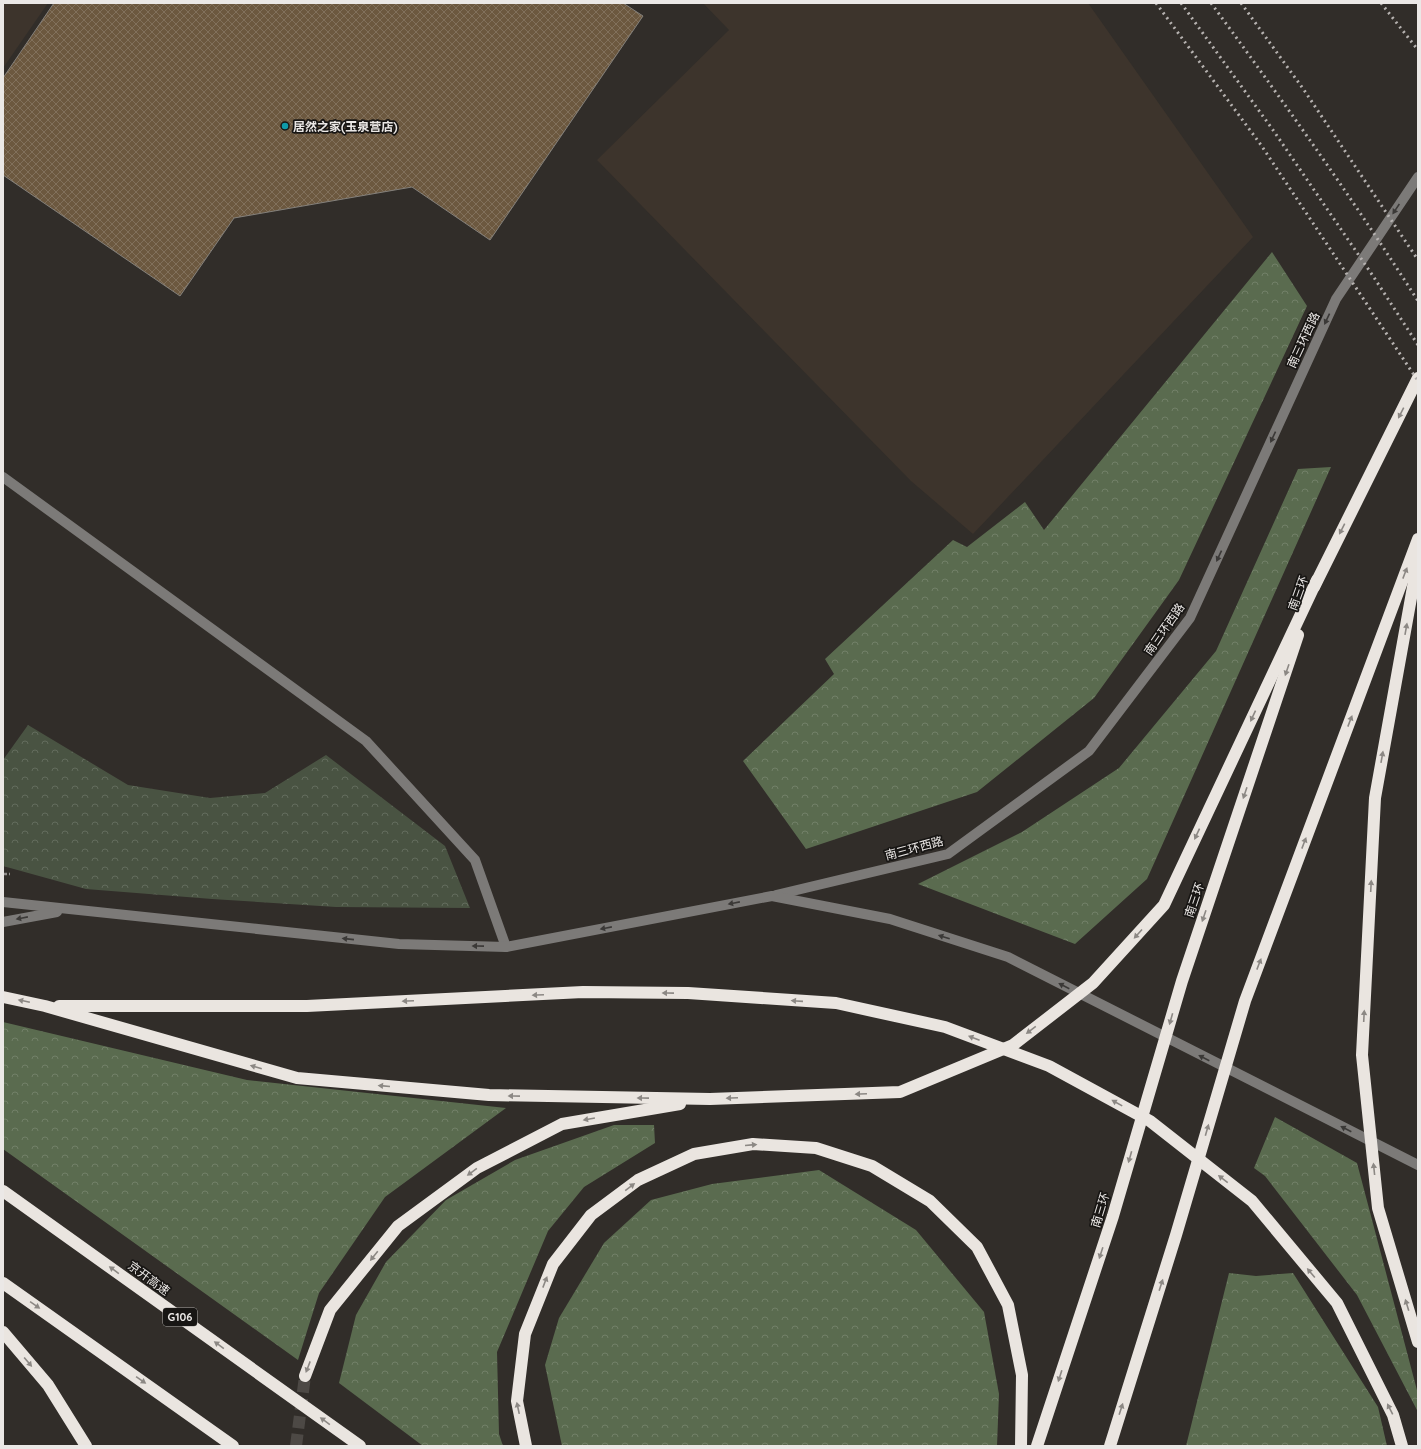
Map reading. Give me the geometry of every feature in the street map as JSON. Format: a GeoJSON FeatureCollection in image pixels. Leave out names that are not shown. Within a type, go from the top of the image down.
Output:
{"type":"FeatureCollection","features":[{"type":"Feature","properties":{"kind":"highway","name":"南三环"},"geometry":{"type":"LineString","coordinates":[[1037,1446],[1113,1216],[1182,981],[1317,580],[1418,378]]}},
{"type":"Feature","properties":{"kind":"highway"},"geometry":{"type":"LineString","coordinates":[[1110,1446],[1176,1235],[1245,1001],[1418,538]]}},
{"type":"Feature","properties":{"kind":"highway"},"geometry":{"type":"LineString","coordinates":[[1418,559],[1375,798],[1362,1054],[1378,1208],[1418,1342]]}},
{"type":"Feature","properties":{"kind":"highway"},"geometry":{"type":"LineString","coordinates":[[3,997],[45,1006],[297,1078],[489,1095],[710,1099],[900,1092],[1013,1045],[1093,983],[1164,905],[1317,580]]}},
{"type":"Feature","properties":{"kind":"highway"},"geometry":{"type":"LineString","coordinates":[[45,1006],[307,1006],[583,992],[688,993],[836,1003],[945,1027],[1049,1066],[1150,1121],[1252,1201],[1336,1303],[1393,1415],[1402,1446]]}},
{"type":"Feature","properties":{"kind":"highway"},"geometry":{"type":"LineString","coordinates":[[305,1376],[330,1310],[398,1226],[477,1168],[562,1124],[710,1099]]}},
{"type":"Feature","properties":{"kind":"highway"},"geometry":{"type":"LineString","coordinates":[[526,1446],[517,1401],[525,1334],[552,1264],[591,1215],[638,1180],[694,1154],[753,1144],[816,1148],[872,1166],[930,1201],[977,1247],[1008,1305],[1022,1375],[1021,1446]]}},
{"type":"Feature","properties":{"kind":"highway","name":"京开高速"},"geometry":{"type":"LineString","coordinates":[[3,1190],[359,1445]]}},
{"type":"Feature","properties":{"kind":"highway"},"geometry":{"type":"LineString","coordinates":[[3,1283],[233,1446]]}},
{"type":"Feature","properties":{"kind":"highway"},"geometry":{"type":"LineString","coordinates":[[3,1332],[48,1385],[86,1446]]}},
{"type":"Feature","properties":{"kind":"street","name":"南三环西路"},"geometry":{"type":"LineString","coordinates":[[3,902],[399,944],[506,947],[772,896],[948,854],[1089,751],[1190,618],[1336,300],[1418,177]]}},
{"type":"Feature","properties":{"kind":"street"},"geometry":{"type":"LineString","coordinates":[[3,477],[366,741],[475,860],[506,947]]}},
{"type":"Feature","properties":{"kind":"street"},"geometry":{"type":"LineString","coordinates":[[772,896],[890,920],[1008,957],[1418,1165]]}},
{"type":"Feature","properties":{"kind":"street"},"geometry":{"type":"LineString","coordinates":[[3,922],[69,909]]}},
{"type":"Feature","properties":{"kind":"path"},"geometry":{"type":"LineString","coordinates":[[3,874],[10,874]]}},
{"type":"Feature","properties":{"kind":"shaded area"},"geometry":{"type":"Polygon","coordinates":[[[3,3],[48,3],[3,68],[3,3]]]}},
{"type":"Feature","properties":{"kind":"shaded area"},"geometry":{"type":"Polygon","coordinates":[[[703,3],[1088,3],[1253,237],[973,534],[911,481],[597,160],[729,30],[703,3]]]}},
{"type":"Feature","properties":{"kind":"green space"},"geometry":{"type":"Polygon","coordinates":[[[1272,252],[1307,306],[1179,580],[1094,698],[977,792],[806,849],[743,761],[834,674],[825,659],[953,540],[967,547],[1025,502],[1044,530],[1272,252]]]}},
{"type":"Feature","properties":{"kind":"green space"},"geometry":{"type":"Polygon","coordinates":[[[1331,467],[1147,879],[1075,944],[918,884],[1022,832],[1119,768],[1216,651],[1298,469],[1331,467]]]}},
{"type":"Feature","properties":{"kind":"green space"},"geometry":{"type":"Polygon","coordinates":[[[28,725],[128,785],[210,798],[265,793],[326,755],[445,846],[470,908],[336,907],[86,889],[3,866],[3,760],[28,725]]]}},
{"type":"Feature","properties":{"kind":"green space"},"geometry":{"type":"Polygon","coordinates":[[[3,1022],[247,1080],[506,1108],[385,1197],[319,1293],[298,1360],[3,1149],[3,1022]]]}},
{"type":"Feature","properties":{"kind":"green space"},"geometry":{"type":"Polygon","coordinates":[[[1275,1117],[1357,1163],[1418,1394],[1418,1412],[1357,1295],[1265,1176],[1254,1168],[1275,1117]]]}},
{"type":"Feature","properties":{"kind":"green space"},"geometry":{"type":"Polygon","coordinates":[[[614,1125],[654,1125],[655,1143],[584,1187],[548,1231],[497,1352],[499,1434],[503,1446],[423,1446],[339,1383],[356,1315],[386,1262],[446,1200],[515,1160],[614,1125]]]}},
{"type":"Feature","properties":{"kind":"green space"},"geometry":{"type":"Polygon","coordinates":[[[819,1170],[916,1230],[984,1312],[999,1394],[997,1446],[562,1446],[545,1365],[559,1318],[604,1243],[651,1200],[712,1184],[819,1170]]]}},
{"type":"Feature","properties":{"kind":"green space"},"geometry":{"type":"Polygon","coordinates":[[[1229,1273],[1256,1276],[1293,1273],[1378,1407],[1387,1446],[1186,1446],[1229,1273]]]}},
{"type":"Feature","properties":{"kind":"building","name":"居然之家(玉泉营店)"},"geometry":{"type":"Polygon","coordinates":[[[54,3],[623,3],[643,16],[490,240],[412,187],[234,218],[180,296],[3,175],[3,78],[54,3]]]}},
{"type":"Feature","properties":{"kind":"tunnel"},"geometry":{"type":"LineString","coordinates":[[296,1446],[305,1376]]}},
{"type":"Feature","properties":{"kind":"railway"},"geometry":{"type":"LineString","coordinates":[[1156,3],[1261,145],[1418,381]]}},
{"type":"Feature","properties":{"kind":"railway"},"geometry":{"type":"LineString","coordinates":[[1181,3],[1273,130],[1373,276],[1418,345]]}},
{"type":"Feature","properties":{"kind":"railway"},"geometry":{"type":"LineString","coordinates":[[1211,3],[1317,150],[1418,301]]}},
{"type":"Feature","properties":{"kind":"railway"},"geometry":{"type":"LineString","coordinates":[[1241,3],[1304,90],[1418,260]]}},
{"type":"Feature","properties":{"kind":"railway"},"geometry":{"type":"LineString","coordinates":[[1381,3],[1418,50]]}},
{"type":"Feature","properties":{"kind":"place","name":"居然之家(玉泉营店)"},"geometry":{"type":"Point","coordinates":[285,126]}}]}
